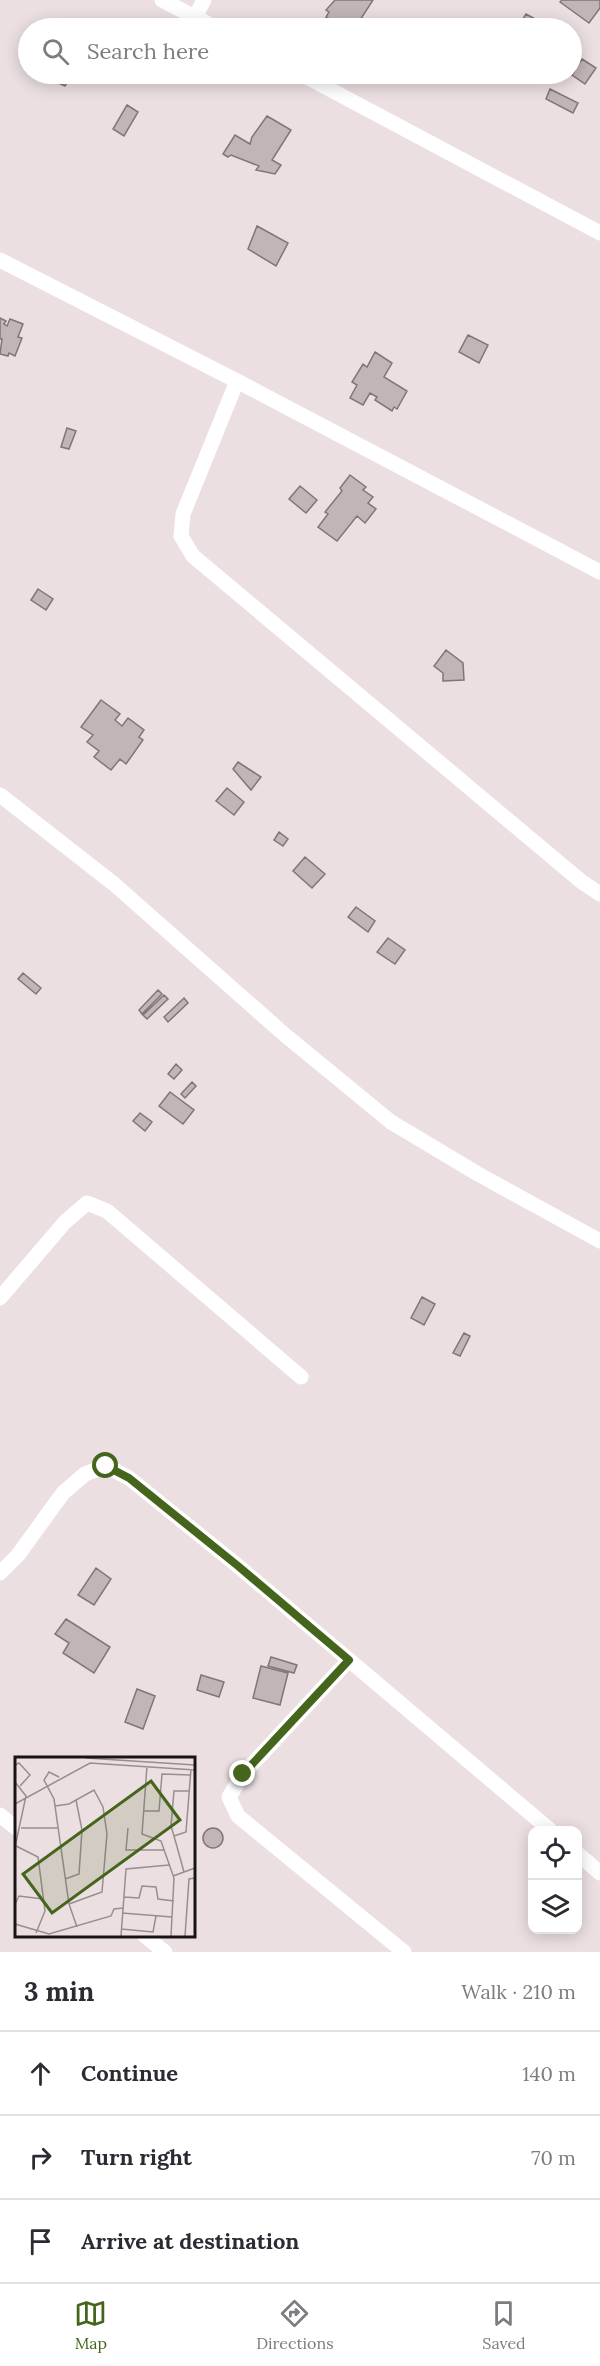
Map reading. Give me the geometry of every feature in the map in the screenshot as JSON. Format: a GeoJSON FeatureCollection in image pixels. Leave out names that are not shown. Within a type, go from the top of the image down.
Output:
{"type":"FeatureCollection","features":[{"type":"Feature","properties":{"kind":"street"},"geometry":{"type":"LineString","coordinates":[[162,0],[195,17],[204,0]]}},
{"type":"Feature","properties":{"kind":"street"},"geometry":{"type":"LineString","coordinates":[[320,84],[600,233]]}},
{"type":"Feature","properties":{"kind":"street"},"geometry":{"type":"LineString","coordinates":[[0,260],[237,381],[600,572]]}},
{"type":"Feature","properties":{"kind":"street"},"geometry":{"type":"LineString","coordinates":[[237,381],[183,514],[181,536],[193,556],[582,882],[600,894]]}},
{"type":"Feature","properties":{"kind":"street"},"geometry":{"type":"LineString","coordinates":[[0,795],[114,884],[285,1035],[391,1122],[478,1174],[600,1241]]}},
{"type":"Feature","properties":{"kind":"street"},"geometry":{"type":"LineString","coordinates":[[0,1298],[65,1222],[87,1203],[107,1211],[301,1377]]}},
{"type":"Feature","properties":{"kind":"street"},"geometry":{"type":"LineString","coordinates":[[0,1573],[18,1555],[63,1493],[85,1474],[106,1466],[129,1478],[238,1566],[545,1826]]}},
{"type":"Feature","properties":{"kind":"street"},"geometry":{"type":"LineString","coordinates":[[349,1660],[243,1774],[229,1797],[238,1816],[404,1952]]}},
{"type":"Feature","properties":{"kind":"street"},"geometry":{"type":"LineString","coordinates":[[0,1815],[15,1827]]}},
{"type":"Feature","properties":{"kind":"street"},"geometry":{"type":"LineString","coordinates":[[582,1857],[600,1873]]}},
{"type":"Feature","properties":{"kind":"street"},"geometry":{"type":"LineString","coordinates":[[147,1937],[165,1952]]}},
{"type":"Feature","properties":{"kind":"building"},"geometry":{"type":"Polygon","coordinates":[[[335,0],[373,0],[361,18],[328,18],[326,17],[329,12],[326,10],[335,0]]]}},
{"type":"Feature","properties":{"kind":"building"},"geometry":{"type":"Polygon","coordinates":[[[562,0],[600,0],[600,8],[589,23],[560,2],[562,0]]]}},
{"type":"Feature","properties":{"kind":"building"},"geometry":{"type":"Polygon","coordinates":[[[582,59],[596,68],[585,84],[582,82],[582,59]]]}},
{"type":"Feature","properties":{"kind":"building"},"geometry":{"type":"Polygon","coordinates":[[[550,89],[578,103],[573,113],[546,99],[550,89]]]}},
{"type":"Feature","properties":{"kind":"building"},"geometry":{"type":"Polygon","coordinates":[[[127,105],[138,112],[124,136],[113,129],[127,105]]]}},
{"type":"Feature","properties":{"kind":"building"},"geometry":{"type":"Polygon","coordinates":[[[267,116],[291,130],[272,160],[281,165],[275,174],[256,170],[259,166],[223,154],[235,135],[250,144],[252,137],[267,116]]]}},
{"type":"Feature","properties":{"kind":"building"},"geometry":{"type":"Polygon","coordinates":[[[257,226],[288,243],[276,266],[248,249],[257,226]]]}},
{"type":"Feature","properties":{"kind":"building"},"geometry":{"type":"Polygon","coordinates":[[[0,318],[6,321],[4,324],[7,326],[10,319],[23,324],[18,337],[22,338],[15,356],[9,353],[8,356],[0,354],[2,339],[0,339],[0,318]]]}},
{"type":"Feature","properties":{"kind":"building"},"geometry":{"type":"Polygon","coordinates":[[[468,335],[488,345],[479,363],[459,352],[468,335]]]}},
{"type":"Feature","properties":{"kind":"building"},"geometry":{"type":"Polygon","coordinates":[[[375,352],[392,363],[384,377],[407,391],[397,409],[394,407],[392,411],[375,400],[377,397],[370,393],[363,405],[350,398],[357,385],[352,382],[363,364],[367,367],[375,352]]]}},
{"type":"Feature","properties":{"kind":"building"},"geometry":{"type":"Polygon","coordinates":[[[67,428],[76,431],[69,449],[61,447],[67,428]]]}},
{"type":"Feature","properties":{"kind":"building"},"geometry":{"type":"Polygon","coordinates":[[[350,475],[366,487],[363,490],[373,497],[368,503],[376,509],[365,523],[357,516],[337,541],[318,527],[328,514],[325,512],[342,491],[340,488],[350,475]]]}},
{"type":"Feature","properties":{"kind":"building"},"geometry":{"type":"Polygon","coordinates":[[[300,486],[317,500],[306,513],[289,499],[300,486]]]}},
{"type":"Feature","properties":{"kind":"building"},"geometry":{"type":"Polygon","coordinates":[[[38,589],[53,599],[46,610],[31,600],[38,589]]]}},
{"type":"Feature","properties":{"kind":"building"},"geometry":{"type":"Polygon","coordinates":[[[446,650],[463,663],[464,680],[443,681],[443,673],[434,666],[446,650]]]}},
{"type":"Feature","properties":{"kind":"building"},"geometry":{"type":"Polygon","coordinates":[[[101,700],[120,714],[115,720],[122,726],[128,718],[144,730],[139,737],[143,740],[126,764],[120,759],[111,770],[94,757],[99,751],[87,742],[93,735],[81,727],[101,700]]]}},
{"type":"Feature","properties":{"kind":"building"},"geometry":{"type":"Polygon","coordinates":[[[238,762],[261,777],[251,790],[233,769],[238,762]]]}},
{"type":"Feature","properties":{"kind":"building"},"geometry":{"type":"Polygon","coordinates":[[[227,788],[244,802],[234,815],[216,801],[227,788]]]}},
{"type":"Feature","properties":{"kind":"building"},"geometry":{"type":"Polygon","coordinates":[[[279,832],[288,839],[283,846],[274,840],[279,832]]]}},
{"type":"Feature","properties":{"kind":"building"},"geometry":{"type":"Polygon","coordinates":[[[305,857],[325,874],[312,888],[293,871],[305,857]]]}},
{"type":"Feature","properties":{"kind":"building"},"geometry":{"type":"Polygon","coordinates":[[[356,907],[375,921],[368,932],[348,917],[356,907]]]}},
{"type":"Feature","properties":{"kind":"building"},"geometry":{"type":"Polygon","coordinates":[[[388,938],[405,950],[395,964],[377,952],[388,938]]]}},
{"type":"Feature","properties":{"kind":"building"},"geometry":{"type":"Polygon","coordinates":[[[23,973],[41,988],[36,994],[18,979],[23,973]]]}},
{"type":"Feature","properties":{"kind":"building"},"geometry":{"type":"Polygon","coordinates":[[[158,990],[162,994],[142,1014],[139,1010],[158,990]]]}},
{"type":"Feature","properties":{"kind":"building"},"geometry":{"type":"Polygon","coordinates":[[[164,995],[168,999],[147,1019],[143,1015],[164,995]]]}},
{"type":"Feature","properties":{"kind":"building"},"geometry":{"type":"Polygon","coordinates":[[[184,998],[188,1003],[168,1022],[164,1017],[184,998]]]}},
{"type":"Feature","properties":{"kind":"building"},"geometry":{"type":"Polygon","coordinates":[[[176,1064],[182,1070],[174,1079],[168,1074],[176,1064]]]}},
{"type":"Feature","properties":{"kind":"building"},"geometry":{"type":"Polygon","coordinates":[[[192,1082],[196,1086],[185,1098],[181,1094],[192,1082]]]}},
{"type":"Feature","properties":{"kind":"building"},"geometry":{"type":"Polygon","coordinates":[[[170,1092],[194,1110],[183,1124],[159,1106],[170,1092]]]}},
{"type":"Feature","properties":{"kind":"building"},"geometry":{"type":"Polygon","coordinates":[[[140,1113],[152,1122],[145,1131],[133,1121],[140,1113]]]}},
{"type":"Feature","properties":{"kind":"building"},"geometry":{"type":"Polygon","coordinates":[[[422,1297],[435,1304],[424,1325],[411,1318],[422,1297]]]}},
{"type":"Feature","properties":{"kind":"building"},"geometry":{"type":"Polygon","coordinates":[[[464,1333],[470,1336],[460,1356],[453,1353],[464,1333]]]}},
{"type":"Feature","properties":{"kind":"building"},"geometry":{"type":"Polygon","coordinates":[[[96,1568],[111,1579],[94,1605],[78,1595],[96,1568]]]}},
{"type":"Feature","properties":{"kind":"building"},"geometry":{"type":"Polygon","coordinates":[[[66,1619],[110,1647],[94,1673],[63,1653],[69,1643],[55,1634],[66,1619]]]}},
{"type":"Feature","properties":{"kind":"building"},"geometry":{"type":"Polygon","coordinates":[[[271,1657],[297,1665],[294,1673],[268,1666],[271,1657]]]}},
{"type":"Feature","properties":{"kind":"building"},"geometry":{"type":"Polygon","coordinates":[[[261,1666],[288,1673],[280,1705],[253,1698],[261,1666]]]}},
{"type":"Feature","properties":{"kind":"building"},"geometry":{"type":"Polygon","coordinates":[[[201,1675],[224,1682],[219,1697],[197,1690],[201,1675]]]}},
{"type":"Feature","properties":{"kind":"building"},"geometry":{"type":"Polygon","coordinates":[[[137,1689],[155,1696],[143,1729],[125,1722],[137,1689]]]}},
{"type":"Feature","properties":{"kind":"building"},"geometry":{"type":"Polygon","coordinates":[[[213,1828],[220,1831],[223,1838],[220,1845],[213,1848],[206,1845],[203,1838],[206,1831],[213,1828]]]}},
{"type":"Feature","properties":{"kind":"route"},"geometry":{"type":"LineString","coordinates":[[106,1466],[129,1478],[349,1660],[243,1774]]}}]}
